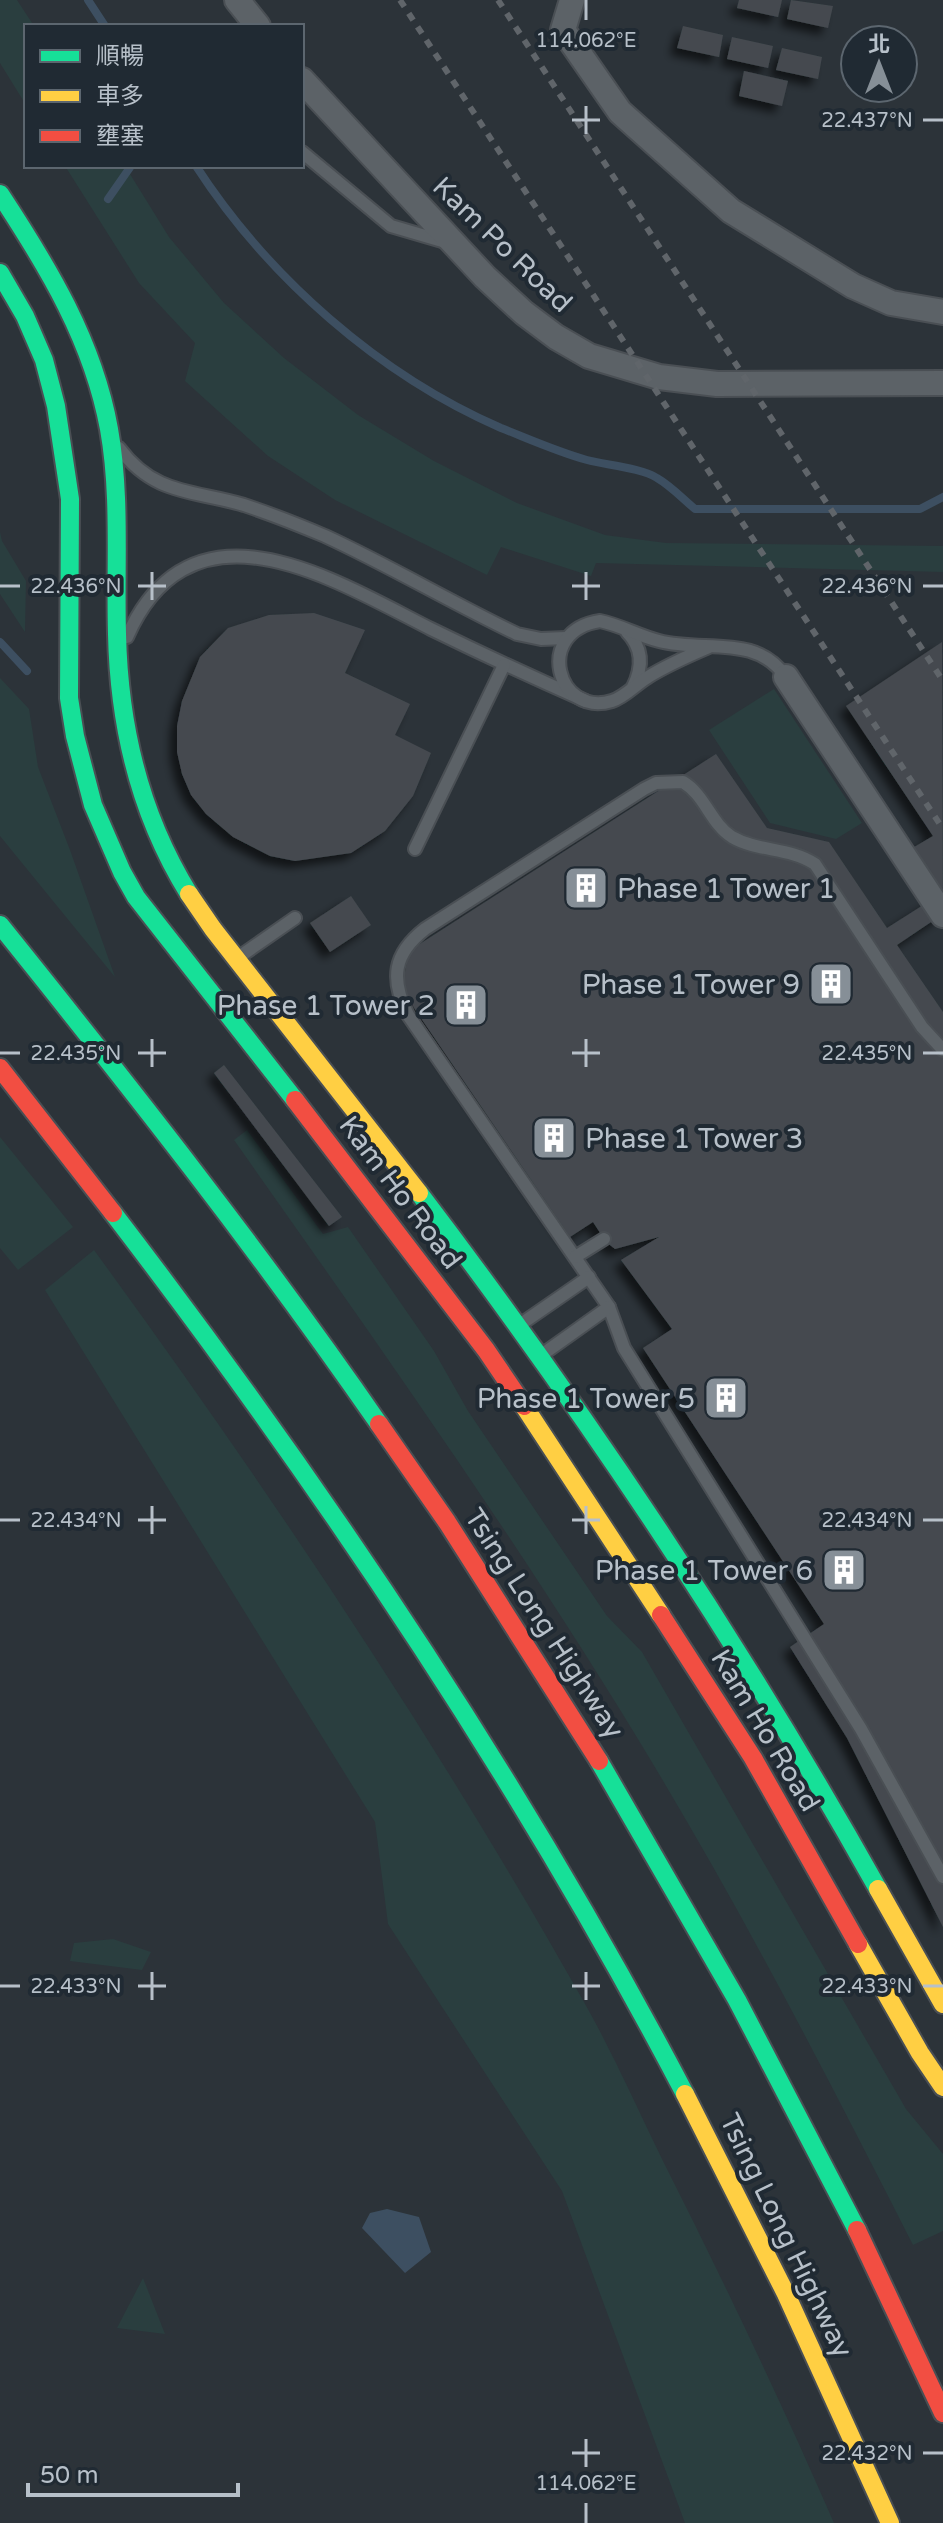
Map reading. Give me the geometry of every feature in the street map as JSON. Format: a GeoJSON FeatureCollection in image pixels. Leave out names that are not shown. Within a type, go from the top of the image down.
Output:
{"type":"FeatureCollection","features":[{"type":"Feature","properties":{"kind":"main road","name":"Kam Ho Road"},"geometry":{"type":"LineString","coordinates":[[0,194],[51,271],[94,369],[110,435],[115,492],[118,671],[132,763],[151,820],[192,899],[519,1326],[702,1596],[785,1728],[943,2004]]}},
{"type":"Feature","properties":{"kind":"main road","name":"Kam Ho Road"},"geometry":{"type":"LineString","coordinates":[[0,273],[25,316],[44,360],[56,406],[70,499],[69,698],[75,736],[93,805],[122,872],[136,897],[173,947],[252,1043],[450,1303],[577,1484],[753,1758],[920,2053],[943,2087]]}},
{"type":"Feature","properties":{"kind":"main road"},"geometry":{"type":"LineString","coordinates":[[0,901],[57,995]]}},
{"type":"Feature","properties":{"kind":"main road","name":"Tsing Long Highway"},"geometry":{"type":"LineString","coordinates":[[0,925],[218,1199],[347,1375],[487,1579],[575,1718],[694,1920],[861,2239],[943,2413]]}},
{"type":"Feature","properties":{"kind":"main road","name":"Tsing Long Highway"},"geometry":{"type":"LineString","coordinates":[[0,1068],[148,1258],[269,1422],[414,1633],[499,1768],[624,1979],[705,2130],[782,2281],[890,2523]]}},
{"type":"Feature","properties":{"kind":"street"},"geometry":{"type":"LineString","coordinates":[[237,0],[256,24]]}},
{"type":"Feature","properties":{"kind":"street"},"geometry":{"type":"LineString","coordinates":[[572,0],[563,30],[620,112],[731,211],[853,286],[891,303],[943,312]]}},
{"type":"Feature","properties":{"kind":"street","name":"Kam Po Road"},"geometry":{"type":"LineString","coordinates":[[304,82],[524,313],[589,356],[659,377],[717,384],[943,383]]}},
{"type":"Feature","properties":{"kind":"street"},"geometry":{"type":"LineString","coordinates":[[786,677],[943,915]]}},
{"type":"Feature","properties":{"kind":"lane"},"geometry":{"type":"LineString","coordinates":[[304,154],[391,226],[456,245]]}},
{"type":"Feature","properties":{"kind":"lane"},"geometry":{"type":"LineString","coordinates":[[110,435],[123,454],[155,481],[190,494],[243,505],[325,536],[517,634],[541,639],[566,638]]}},
{"type":"Feature","properties":{"kind":"lane"},"geometry":{"type":"LineString","coordinates":[[118,671],[124,644],[135,619],[159,589],[191,567],[225,556],[243,555],[286,562],[337,581],[504,665],[586,701],[612,701],[663,668],[709,647]]}},
{"type":"Feature","properties":{"kind":"lane"},"geometry":{"type":"LineString","coordinates":[[586,701],[566,686],[560,674],[560,649],[575,629],[600,621],[660,641],[749,649],[771,660],[786,677]]}},
{"type":"Feature","properties":{"kind":"lane"},"geometry":{"type":"LineString","coordinates":[[624,629],[633,638],[641,662],[633,687]]}},
{"type":"Feature","properties":{"kind":"lane"},"geometry":{"type":"LineString","coordinates":[[415,849],[504,665]]}},
{"type":"Feature","properties":{"kind":"lane"},"geometry":{"type":"LineString","coordinates":[[943,1050],[922,1027],[815,864],[790,851],[747,844],[728,834],[701,797],[683,782],[656,783],[425,929],[412,939],[397,966],[396,982],[408,1015],[609,1307],[624,1348],[861,1729],[943,1877]]}},
{"type":"Feature","properties":{"kind":"lane"},"geometry":{"type":"LineString","coordinates":[[236,959],[295,918]]}},
{"type":"Feature","properties":{"kind":"lane"},"geometry":{"type":"LineString","coordinates":[[575,1257],[604,1239]]}},
{"type":"Feature","properties":{"kind":"lane"},"geometry":{"type":"LineString","coordinates":[[519,1326],[589,1277]]}},
{"type":"Feature","properties":{"kind":"lane"},"geometry":{"type":"LineString","coordinates":[[539,1357],[609,1307]]}},
{"type":"Feature","properties":{"kind":"green space"},"geometry":{"type":"Polygon","coordinates":[[[0,0],[17,0],[33,24],[24,24],[24,102],[0,63],[0,0]]]}},
{"type":"Feature","properties":{"kind":"green space"},"geometry":{"type":"Polygon","coordinates":[[[66,168],[126,168],[169,237],[224,303],[284,358],[358,415],[434,461],[517,503],[605,535],[666,543],[943,546],[943,572],[596,563],[591,576],[501,547],[487,575],[335,500],[268,456],[185,381],[195,343],[139,283],[66,168]]]}},
{"type":"Feature","properties":{"kind":"green space"},"geometry":{"type":"Polygon","coordinates":[[[0,532],[2,541],[26,581],[25,632],[0,594],[0,532]]]}},
{"type":"Feature","properties":{"kind":"green space"},"geometry":{"type":"Polygon","coordinates":[[[0,678],[29,709],[38,767],[115,977],[0,836],[0,678]]]}},
{"type":"Feature","properties":{"kind":"green space"},"geometry":{"type":"Polygon","coordinates":[[[774,689],[862,823],[836,839],[770,823],[709,730],[774,689]]]}},
{"type":"Feature","properties":{"kind":"green space"},"geometry":{"type":"Polygon","coordinates":[[[247,1130],[323,1234],[348,1227],[434,1351],[468,1411],[607,1616],[642,1652],[906,2109],[943,2154],[943,2231],[913,2245],[757,1945],[656,1769],[504,1529],[234,1140],[247,1130]]]}},
{"type":"Feature","properties":{"kind":"green space"},"geometry":{"type":"Polygon","coordinates":[[[0,1137],[73,1227],[18,1270],[0,1248],[0,1137]]]}},
{"type":"Feature","properties":{"kind":"green space"},"geometry":{"type":"Polygon","coordinates":[[[94,1250],[224,1432],[350,1618],[528,1905],[615,2061],[751,2341],[834,2523],[685,2523],[562,2191],[388,1924],[375,1822],[45,1290],[94,1250]]]}},
{"type":"Feature","properties":{"kind":"green space"},"geometry":{"type":"Polygon","coordinates":[[[113,1939],[151,1952],[142,1970],[70,1961],[74,1943],[113,1939]]]}},
{"type":"Feature","properties":{"kind":"green space"},"geometry":{"type":"Polygon","coordinates":[[[143,2278],[165,2334],[117,2328],[143,2278]]]}},
{"type":"Feature","properties":{"kind":"water"},"geometry":{"type":"Polygon","coordinates":[[[387,2209],[419,2217],[431,2252],[405,2273],[362,2228],[370,2213],[387,2209]]]}},
{"type":"Feature","properties":{"kind":"building"},"geometry":{"type":"Polygon","coordinates":[[[739,0],[782,0],[778,17],[737,8],[739,0]]]}},
{"type":"Feature","properties":{"kind":"building"},"geometry":{"type":"Polygon","coordinates":[[[791,0],[833,6],[828,28],[787,19],[791,0]]]}},
{"type":"Feature","properties":{"kind":"building"},"geometry":{"type":"Polygon","coordinates":[[[683,26],[723,35],[719,57],[677,48],[683,26]]]}},
{"type":"Feature","properties":{"kind":"building"},"geometry":{"type":"Polygon","coordinates":[[[732,37],[773,46],[768,68],[727,59],[732,37]]]}},
{"type":"Feature","properties":{"kind":"building"},"geometry":{"type":"Polygon","coordinates":[[[782,48],[822,57],[818,79],[776,70],[782,48]]]}},
{"type":"Feature","properties":{"kind":"building"},"geometry":{"type":"Polygon","coordinates":[[[744,71],[788,81],[782,106],[739,96],[744,71]]]}},
{"type":"Feature","properties":{"kind":"building"},"geometry":{"type":"Polygon","coordinates":[[[314,613],[365,630],[345,673],[410,704],[395,735],[431,753],[413,796],[385,831],[351,853],[295,861],[270,856],[233,837],[206,814],[191,795],[182,774],[177,752],[177,726],[182,701],[200,657],[228,628],[269,615],[314,613]]]}},
{"type":"Feature","properties":{"kind":"building"},"geometry":{"type":"Polygon","coordinates":[[[942,642],[943,914],[897,945],[943,1012],[943,1927],[847,1738],[790,1647],[824,1624],[643,1348],[672,1329],[621,1260],[659,1237],[615,1249],[606,1242],[593,1222],[570,1237],[414,1008],[406,992],[404,978],[407,961],[415,947],[716,754],[767,828],[829,842],[887,928],[939,895],[909,850],[933,836],[846,706],[942,642]]]}},
{"type":"Feature","properties":{"kind":"building"},"geometry":{"type":"Polygon","coordinates":[[[351,896],[371,925],[330,952],[310,923],[351,896]]]}},
{"type":"Feature","properties":{"kind":"building"},"geometry":{"type":"Polygon","coordinates":[[[224,1065],[342,1217],[329,1226],[214,1073],[224,1065]]]}},
{"type":"Feature","properties":{"kind":"waterway"},"geometry":{"type":"LineString","coordinates":[[88,0],[104,24]]}},
{"type":"Feature","properties":{"kind":"waterway"},"geometry":{"type":"LineString","coordinates":[[108,199],[130,168]]}},
{"type":"Feature","properties":{"kind":"waterway"},"geometry":{"type":"LineString","coordinates":[[197,168],[257,246],[330,319],[412,380],[501,428],[576,457],[650,475],[695,509],[920,509],[943,497]]}},
{"type":"Feature","properties":{"kind":"waterway"},"geometry":{"type":"LineString","coordinates":[[0,642],[27,671]]}},
{"type":"Feature","properties":{"kind":"railway"},"geometry":{"type":"LineString","coordinates":[[400,0],[943,829]]}},
{"type":"Feature","properties":{"kind":"railway"},"geometry":{"type":"LineString","coordinates":[[498,0],[943,681]]}},
{"type":"Feature","properties":{"kind":"traffic: fast"},"geometry":{"type":"LineString","coordinates":[[0,194],[66,306],[92,365],[102,397],[115,480],[117,634],[122,702],[135,769],[145,801],[157,833],[189,894]]}},
{"type":"Feature","properties":{"kind":"traffic: fast"},"geometry":{"type":"LineString","coordinates":[[0,273],[25,316],[44,360],[56,406],[70,499],[69,698],[75,736],[93,805],[136,897],[295,1100]]}},
{"type":"Feature","properties":{"kind":"traffic: fast"},"geometry":{"type":"LineString","coordinates":[[0,925],[194,1171],[379,1424]]}},
{"type":"Feature","properties":{"kind":"traffic: fast"},"geometry":{"type":"LineString","coordinates":[[419,1193],[542,1361],[660,1533],[773,1709],[878,1889]]}},
{"type":"Feature","properties":{"kind":"traffic: fast"},"geometry":{"type":"LineString","coordinates":[[113,1213],[269,1424],[418,1641],[557,1864],[685,2094]]}},
{"type":"Feature","properties":{"kind":"traffic: fast"},"geometry":{"type":"LineString","coordinates":[[599,1761],[737,2000],[857,2230]]}},
{"type":"Feature","properties":{"kind":"traffic: slow"},"geometry":{"type":"LineString","coordinates":[[189,894],[419,1193]]}},
{"type":"Feature","properties":{"kind":"traffic: slow"},"geometry":{"type":"LineString","coordinates":[[524,1406],[661,1615]]}},
{"type":"Feature","properties":{"kind":"traffic: slow"},"geometry":{"type":"LineString","coordinates":[[878,1889],[943,2004]]}},
{"type":"Feature","properties":{"kind":"traffic: slow"},"geometry":{"type":"LineString","coordinates":[[858,1944],[943,2087]]}},
{"type":"Feature","properties":{"kind":"traffic: slow"},"geometry":{"type":"LineString","coordinates":[[685,2094],[786,2294],[890,2523]]}},
{"type":"Feature","properties":{"kind":"traffic: jam"},"geometry":{"type":"LineString","coordinates":[[0,1068],[113,1213]]}},
{"type":"Feature","properties":{"kind":"traffic: jam"},"geometry":{"type":"LineString","coordinates":[[295,1100],[486,1350],[524,1406]]}},
{"type":"Feature","properties":{"kind":"traffic: jam"},"geometry":{"type":"LineString","coordinates":[[379,1424],[447,1522],[599,1761]]}},
{"type":"Feature","properties":{"kind":"traffic: jam"},"geometry":{"type":"LineString","coordinates":[[661,1615],[753,1758],[858,1944]]}},
{"type":"Feature","properties":{"kind":"traffic: jam"},"geometry":{"type":"LineString","coordinates":[[857,2230],[943,2413]]}},
{"type":"Feature","properties":{"kind":"place","name":"Phase 1 Tower 1"},"geometry":{"type":"Point","coordinates":[586,888]}},
{"type":"Feature","properties":{"kind":"place","name":"Phase 1 Tower 9"},"geometry":{"type":"Point","coordinates":[831,984]}},
{"type":"Feature","properties":{"kind":"place","name":"Phase 1 Tower 2"},"geometry":{"type":"Point","coordinates":[466,1005]}},
{"type":"Feature","properties":{"kind":"place","name":"Phase 1 Tower 3"},"geometry":{"type":"Point","coordinates":[554,1138]}},
{"type":"Feature","properties":{"kind":"place","name":"Phase 1 Tower 5"},"geometry":{"type":"Point","coordinates":[726,1398]}},
{"type":"Feature","properties":{"kind":"place","name":"Phase 1 Tower 6"},"geometry":{"type":"Point","coordinates":[844,1570]}}]}
